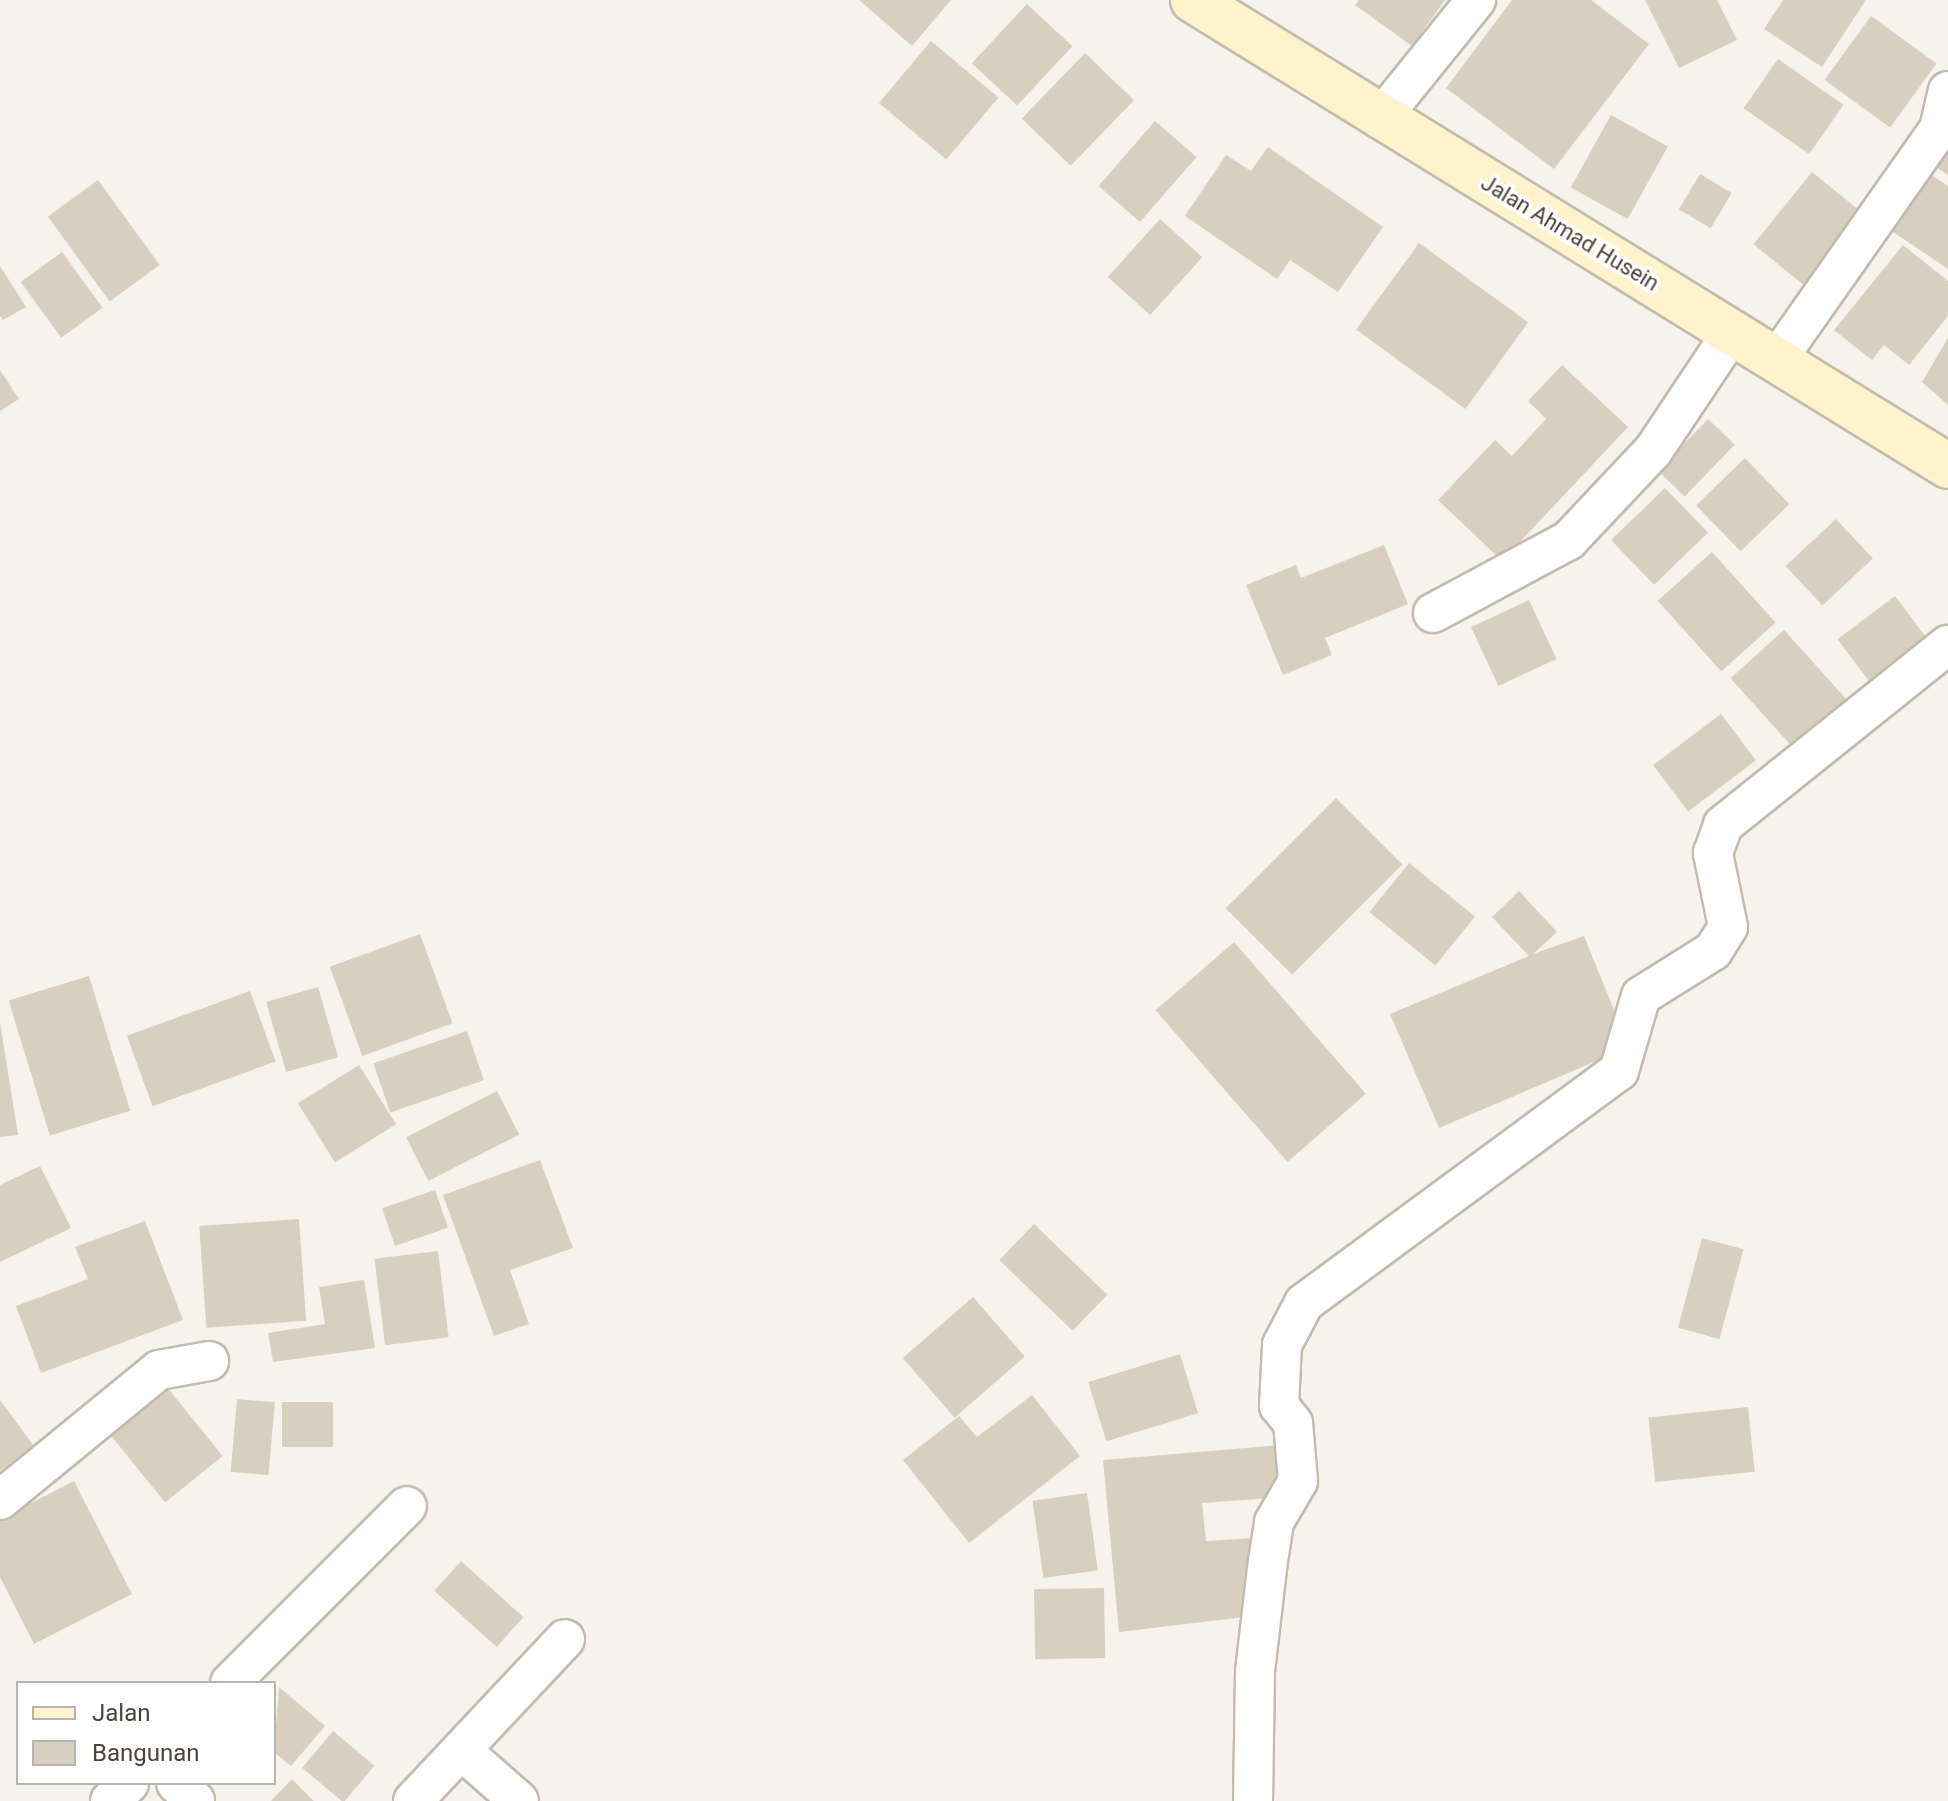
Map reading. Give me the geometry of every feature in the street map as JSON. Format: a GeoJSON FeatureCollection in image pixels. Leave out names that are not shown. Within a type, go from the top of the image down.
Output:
{"type":"FeatureCollection","features":[{"type":"Feature","properties":{"kind":"main road","name":"Jalan Ahmad Husein"},"geometry":{"type":"LineString","coordinates":[[1193,0],[1380,119],[1778,358],[1948,466]]}},
{"type":"Feature","properties":{"kind":"street"},"geometry":{"type":"LineString","coordinates":[[1380,119],[1476,0]]}},
{"type":"Feature","properties":{"kind":"street"},"geometry":{"type":"LineString","coordinates":[[1778,358],[1939,129],[1948,91]]}},
{"type":"Feature","properties":{"kind":"street"},"geometry":{"type":"LineString","coordinates":[[1433,613],[1569,540],[1653,451],[1733,331]]}},
{"type":"Feature","properties":{"kind":"street"},"geometry":{"type":"LineString","coordinates":[[1253,1801],[1255,1671],[1268,1561],[1274,1522],[1298,1481],[1293,1423],[1279,1406],[1282,1345],[1304,1303],[1619,1071],[1637,1002],[1713,951],[1728,927],[1713,853],[1723,825],[1948,645]]}},
{"type":"Feature","properties":{"kind":"street"},"geometry":{"type":"LineString","coordinates":[[0,1500],[159,1370],[209,1361]]}},
{"type":"Feature","properties":{"kind":"street"},"geometry":{"type":"LineString","coordinates":[[232,1681],[407,1506]]}},
{"type":"Feature","properties":{"kind":"street"},"geometry":{"type":"LineString","coordinates":[[413,1801],[565,1639]]}},
{"type":"Feature","properties":{"kind":"street"},"geometry":{"type":"LineString","coordinates":[[461,1750],[519,1801]]}},
{"type":"Feature","properties":{"kind":"street"},"geometry":{"type":"LineString","coordinates":[[110,1801],[127,1785]]}},
{"type":"Feature","properties":{"kind":"street"},"geometry":{"type":"LineString","coordinates":[[178,1785],[195,1801]]}},
{"type":"Feature","properties":{"kind":"building"},"geometry":{"type":"Polygon","coordinates":[[[859,0],[951,0],[912,46],[859,0]]]}},
{"type":"Feature","properties":{"kind":"building"},"geometry":{"type":"Polygon","coordinates":[[[1359,0],[1445,0],[1412,46],[1355,5],[1359,0]]]}},
{"type":"Feature","properties":{"kind":"building"},"geometry":{"type":"Polygon","coordinates":[[[1512,0],[1591,0],[1649,44],[1554,169],[1446,88],[1512,0]]]}},
{"type":"Feature","properties":{"kind":"building"},"geometry":{"type":"Polygon","coordinates":[[[1645,0],[1717,0],[1737,40],[1679,68],[1645,0]]]}},
{"type":"Feature","properties":{"kind":"building"},"geometry":{"type":"Polygon","coordinates":[[[1783,0],[1866,0],[1822,67],[1764,29],[1783,0]]]}},
{"type":"Feature","properties":{"kind":"building"},"geometry":{"type":"Polygon","coordinates":[[[1027,4],[1072,46],[1017,106],[972,63],[1027,4]]]}},
{"type":"Feature","properties":{"kind":"building"},"geometry":{"type":"Polygon","coordinates":[[[1871,16],[1937,64],[1890,128],[1825,80],[1871,16]]]}},
{"type":"Feature","properties":{"kind":"building"},"geometry":{"type":"Polygon","coordinates":[[[931,41],[998,98],[946,160],[879,103],[931,41]]]}},
{"type":"Feature","properties":{"kind":"building"},"geometry":{"type":"Polygon","coordinates":[[[1085,53],[1134,100],[1071,166],[1022,118],[1085,53]]]}},
{"type":"Feature","properties":{"kind":"building"},"geometry":{"type":"Polygon","coordinates":[[[1778,59],[1844,105],[1809,154],[1744,108],[1778,59]]]}},
{"type":"Feature","properties":{"kind":"building"},"geometry":{"type":"Polygon","coordinates":[[[1611,115],[1668,147],[1628,219],[1571,188],[1611,115]]]}},
{"type":"Feature","properties":{"kind":"building"},"geometry":{"type":"Polygon","coordinates":[[[1155,121],[1197,157],[1140,222],[1099,186],[1155,121]]]}},
{"type":"Feature","properties":{"kind":"building"},"geometry":{"type":"Polygon","coordinates":[[[1948,128],[1948,175],[1926,161],[1948,128]]]}},
{"type":"Feature","properties":{"kind":"building"},"geometry":{"type":"Polygon","coordinates":[[[1268,147],[1383,227],[1338,292],[1290,260],[1277,279],[1185,216],[1226,155],[1251,171],[1268,147]]]}},
{"type":"Feature","properties":{"kind":"building"},"geometry":{"type":"Polygon","coordinates":[[[1925,171],[1948,186],[1948,269],[1887,228],[1925,171]]]}},
{"type":"Feature","properties":{"kind":"building"},"geometry":{"type":"Polygon","coordinates":[[[1812,172],[1866,215],[1807,288],[1753,244],[1812,172]]]}},
{"type":"Feature","properties":{"kind":"building"},"geometry":{"type":"Polygon","coordinates":[[[1700,174],[1732,193],[1711,228],[1679,209],[1700,174]]]}},
{"type":"Feature","properties":{"kind":"building"},"geometry":{"type":"Polygon","coordinates":[[[98,180],[160,265],[110,301],[48,216],[98,180]]]}},
{"type":"Feature","properties":{"kind":"building"},"geometry":{"type":"Polygon","coordinates":[[[1160,219],[1202,257],[1150,315],[1108,277],[1160,219]]]}},
{"type":"Feature","properties":{"kind":"building"},"geometry":{"type":"Polygon","coordinates":[[[1419,243],[1528,322],[1465,409],[1356,330],[1419,243]]]}},
{"type":"Feature","properties":{"kind":"building"},"geometry":{"type":"Polygon","coordinates":[[[1903,245],[1948,281],[1948,316],[1909,365],[1884,345],[1872,360],[1834,330],[1903,245]]]}},
{"type":"Feature","properties":{"kind":"building"},"geometry":{"type":"Polygon","coordinates":[[[62,252],[103,308],[61,338],[21,282],[62,252]]]}},
{"type":"Feature","properties":{"kind":"building"},"geometry":{"type":"Polygon","coordinates":[[[0,266],[26,307],[3,320],[0,316],[0,266]]]}},
{"type":"Feature","properties":{"kind":"building"},"geometry":{"type":"Polygon","coordinates":[[[1948,338],[1948,405],[1922,382],[1948,338]]]}},
{"type":"Feature","properties":{"kind":"building"},"geometry":{"type":"Polygon","coordinates":[[[1562,365],[1628,427],[1502,561],[1438,500],[1495,440],[1512,456],[1546,419],[1528,401],[1562,365]]]}},
{"type":"Feature","properties":{"kind":"building"},"geometry":{"type":"Polygon","coordinates":[[[0,370],[19,399],[0,411],[0,370]]]}},
{"type":"Feature","properties":{"kind":"building"},"geometry":{"type":"Polygon","coordinates":[[[1708,419],[1735,445],[1685,496],[1658,471],[1708,419]]]}},
{"type":"Feature","properties":{"kind":"building"},"geometry":{"type":"Polygon","coordinates":[[[1745,458],[1789,504],[1741,551],[1696,505],[1745,458]]]}},
{"type":"Feature","properties":{"kind":"building"},"geometry":{"type":"Polygon","coordinates":[[[1665,488],[1708,533],[1654,585],[1611,540],[1665,488]]]}},
{"type":"Feature","properties":{"kind":"building"},"geometry":{"type":"Polygon","coordinates":[[[1836,519],[1873,558],[1822,606],[1786,566],[1836,519]]]}},
{"type":"Feature","properties":{"kind":"building"},"geometry":{"type":"Polygon","coordinates":[[[1384,545],[1408,604],[1325,638],[1332,655],[1283,675],[1246,585],[1296,565],[1301,578],[1384,545]]]}},
{"type":"Feature","properties":{"kind":"building"},"geometry":{"type":"Polygon","coordinates":[[[1712,552],[1776,623],[1721,671],[1658,601],[1712,552]]]}},
{"type":"Feature","properties":{"kind":"building"},"geometry":{"type":"Polygon","coordinates":[[[1895,596],[1937,651],[1879,694],[1837,639],[1895,596]]]}},
{"type":"Feature","properties":{"kind":"building"},"geometry":{"type":"Polygon","coordinates":[[[1529,600],[1556,659],[1498,686],[1471,627],[1529,600]]]}},
{"type":"Feature","properties":{"kind":"building"},"geometry":{"type":"Polygon","coordinates":[[[1784,630],[1847,700],[1793,748],[1730,678],[1784,630]]]}},
{"type":"Feature","properties":{"kind":"building"},"geometry":{"type":"Polygon","coordinates":[[[1721,714],[1756,760],[1688,811],[1653,765],[1721,714]]]}},
{"type":"Feature","properties":{"kind":"building"},"geometry":{"type":"Polygon","coordinates":[[[1336,798],[1402,864],[1292,975],[1226,908],[1336,798]]]}},
{"type":"Feature","properties":{"kind":"building"},"geometry":{"type":"Polygon","coordinates":[[[1409,863],[1475,916],[1435,965],[1369,912],[1409,863]]]}},
{"type":"Feature","properties":{"kind":"building"},"geometry":{"type":"Polygon","coordinates":[[[1519,891],[1557,932],[1533,954],[1584,936],[1625,1037],[1620,1051],[1439,1128],[1390,1014],[1529,956],[1492,917],[1519,891]]]}},
{"type":"Feature","properties":{"kind":"building"},"geometry":{"type":"Polygon","coordinates":[[[420,934],[452,1023],[362,1056],[330,967],[420,934]]]}},
{"type":"Feature","properties":{"kind":"building"},"geometry":{"type":"Polygon","coordinates":[[[1234,942],[1366,1094],[1287,1162],[1156,1010],[1234,942]]]}},
{"type":"Feature","properties":{"kind":"building"},"geometry":{"type":"Polygon","coordinates":[[[89,976],[130,1111],[50,1135],[9,1001],[89,976]]]}},
{"type":"Feature","properties":{"kind":"building"},"geometry":{"type":"Polygon","coordinates":[[[318,987],[338,1057],[286,1072],[266,1002],[318,987]]]}},
{"type":"Feature","properties":{"kind":"building"},"geometry":{"type":"Polygon","coordinates":[[[250,991],[276,1061],[153,1106],[127,1036],[250,991]]]}},
{"type":"Feature","properties":{"kind":"building"},"geometry":{"type":"Polygon","coordinates":[[[0,1022],[18,1135],[0,1137],[0,1022]]]}},
{"type":"Feature","properties":{"kind":"building"},"geometry":{"type":"Polygon","coordinates":[[[467,1031],[484,1080],[390,1112],[373,1063],[467,1031]]]}},
{"type":"Feature","properties":{"kind":"building"},"geometry":{"type":"Polygon","coordinates":[[[359,1065],[396,1124],[335,1163],[298,1103],[359,1065]]]}},
{"type":"Feature","properties":{"kind":"building"},"geometry":{"type":"Polygon","coordinates":[[[497,1091],[519,1135],[428,1181],[406,1137],[497,1091]]]}},
{"type":"Feature","properties":{"kind":"building"},"geometry":{"type":"Polygon","coordinates":[[[540,1160],[573,1248],[510,1270],[529,1324],[494,1336],[443,1195],[540,1160]]]}},
{"type":"Feature","properties":{"kind":"building"},"geometry":{"type":"Polygon","coordinates":[[[40,1166],[71,1228],[0,1262],[0,1185],[40,1166]]]}},
{"type":"Feature","properties":{"kind":"building"},"geometry":{"type":"Polygon","coordinates":[[[435,1190],[448,1228],[395,1246],[382,1208],[435,1190]]]}},
{"type":"Feature","properties":{"kind":"building"},"geometry":{"type":"Polygon","coordinates":[[[299,1219],[306,1321],[206,1328],[199,1226],[299,1219]]]}},
{"type":"Feature","properties":{"kind":"building"},"geometry":{"type":"Polygon","coordinates":[[[145,1221],[183,1320],[41,1373],[16,1306],[88,1279],[75,1247],[145,1221]]]}},
{"type":"Feature","properties":{"kind":"building"},"geometry":{"type":"Polygon","coordinates":[[[1034,1224],[1107,1295],[1073,1331],[999,1260],[1034,1224]]]}},
{"type":"Feature","properties":{"kind":"building"},"geometry":{"type":"Polygon","coordinates":[[[1702,1238],[1744,1249],[1719,1339],[1678,1328],[1702,1238]]]}},
{"type":"Feature","properties":{"kind":"building"},"geometry":{"type":"Polygon","coordinates":[[[438,1251],[449,1337],[385,1345],[374,1259],[438,1251]]]}},
{"type":"Feature","properties":{"kind":"building"},"geometry":{"type":"Polygon","coordinates":[[[364,1280],[375,1348],[273,1362],[268,1333],[325,1324],[319,1287],[364,1280]]]}},
{"type":"Feature","properties":{"kind":"building"},"geometry":{"type":"Polygon","coordinates":[[[973,1297],[1025,1357],[955,1418],[903,1358],[973,1297]]]}},
{"type":"Feature","properties":{"kind":"building"},"geometry":{"type":"Polygon","coordinates":[[[1180,1354],[1198,1413],[1106,1441],[1088,1382],[1180,1354]]]}},
{"type":"Feature","properties":{"kind":"building"},"geometry":{"type":"Polygon","coordinates":[[[166,1386],[223,1456],[165,1503],[108,1433],[166,1386]]]}},
{"type":"Feature","properties":{"kind":"building"},"geometry":{"type":"Polygon","coordinates":[[[1032,1395],[1080,1456],[969,1543],[903,1460],[959,1416],[977,1437],[1032,1395]]]}},
{"type":"Feature","properties":{"kind":"building"},"geometry":{"type":"Polygon","coordinates":[[[237,1399],[275,1402],[268,1475],[231,1472],[237,1399]]]}},
{"type":"Feature","properties":{"kind":"building"},"geometry":{"type":"Polygon","coordinates":[[[0,1400],[34,1446],[0,1471],[0,1400]]]}},
{"type":"Feature","properties":{"kind":"building"},"geometry":{"type":"Polygon","coordinates":[[[282,1402],[333,1402],[333,1447],[282,1447],[282,1402]]]}},
{"type":"Feature","properties":{"kind":"building"},"geometry":{"type":"Polygon","coordinates":[[[1748,1407],[1755,1472],[1655,1482],[1649,1417],[1748,1407]]]}},
{"type":"Feature","properties":{"kind":"building"},"geometry":{"type":"Polygon","coordinates":[[[1282,1445],[1287,1497],[1202,1503],[1206,1541],[1254,1538],[1244,1617],[1119,1632],[1103,1460],[1282,1445]]]}},
{"type":"Feature","properties":{"kind":"building"},"geometry":{"type":"Polygon","coordinates":[[[74,1481],[132,1594],[34,1644],[0,1577],[0,1519],[74,1481]]]}},
{"type":"Feature","properties":{"kind":"building"},"geometry":{"type":"Polygon","coordinates":[[[1087,1493],[1098,1570],[1043,1578],[1033,1501],[1087,1493]]]}},
{"type":"Feature","properties":{"kind":"building"},"geometry":{"type":"Polygon","coordinates":[[[461,1561],[523,1617],[497,1647],[434,1591],[461,1561]]]}},
{"type":"Feature","properties":{"kind":"building"},"geometry":{"type":"Polygon","coordinates":[[[1104,1588],[1105,1658],[1035,1659],[1034,1589],[1104,1588]]]}},
{"type":"Feature","properties":{"kind":"building"},"geometry":{"type":"Polygon","coordinates":[[[279,1687],[325,1726],[291,1766],[276,1754],[279,1687]]]}},
{"type":"Feature","properties":{"kind":"building"},"geometry":{"type":"Polygon","coordinates":[[[333,1731],[374,1766],[345,1801],[302,1768],[333,1731]]]}},
{"type":"Feature","properties":{"kind":"building"},"geometry":{"type":"Polygon","coordinates":[[[292,1779],[314,1801],[271,1801],[292,1779]]]}}]}
